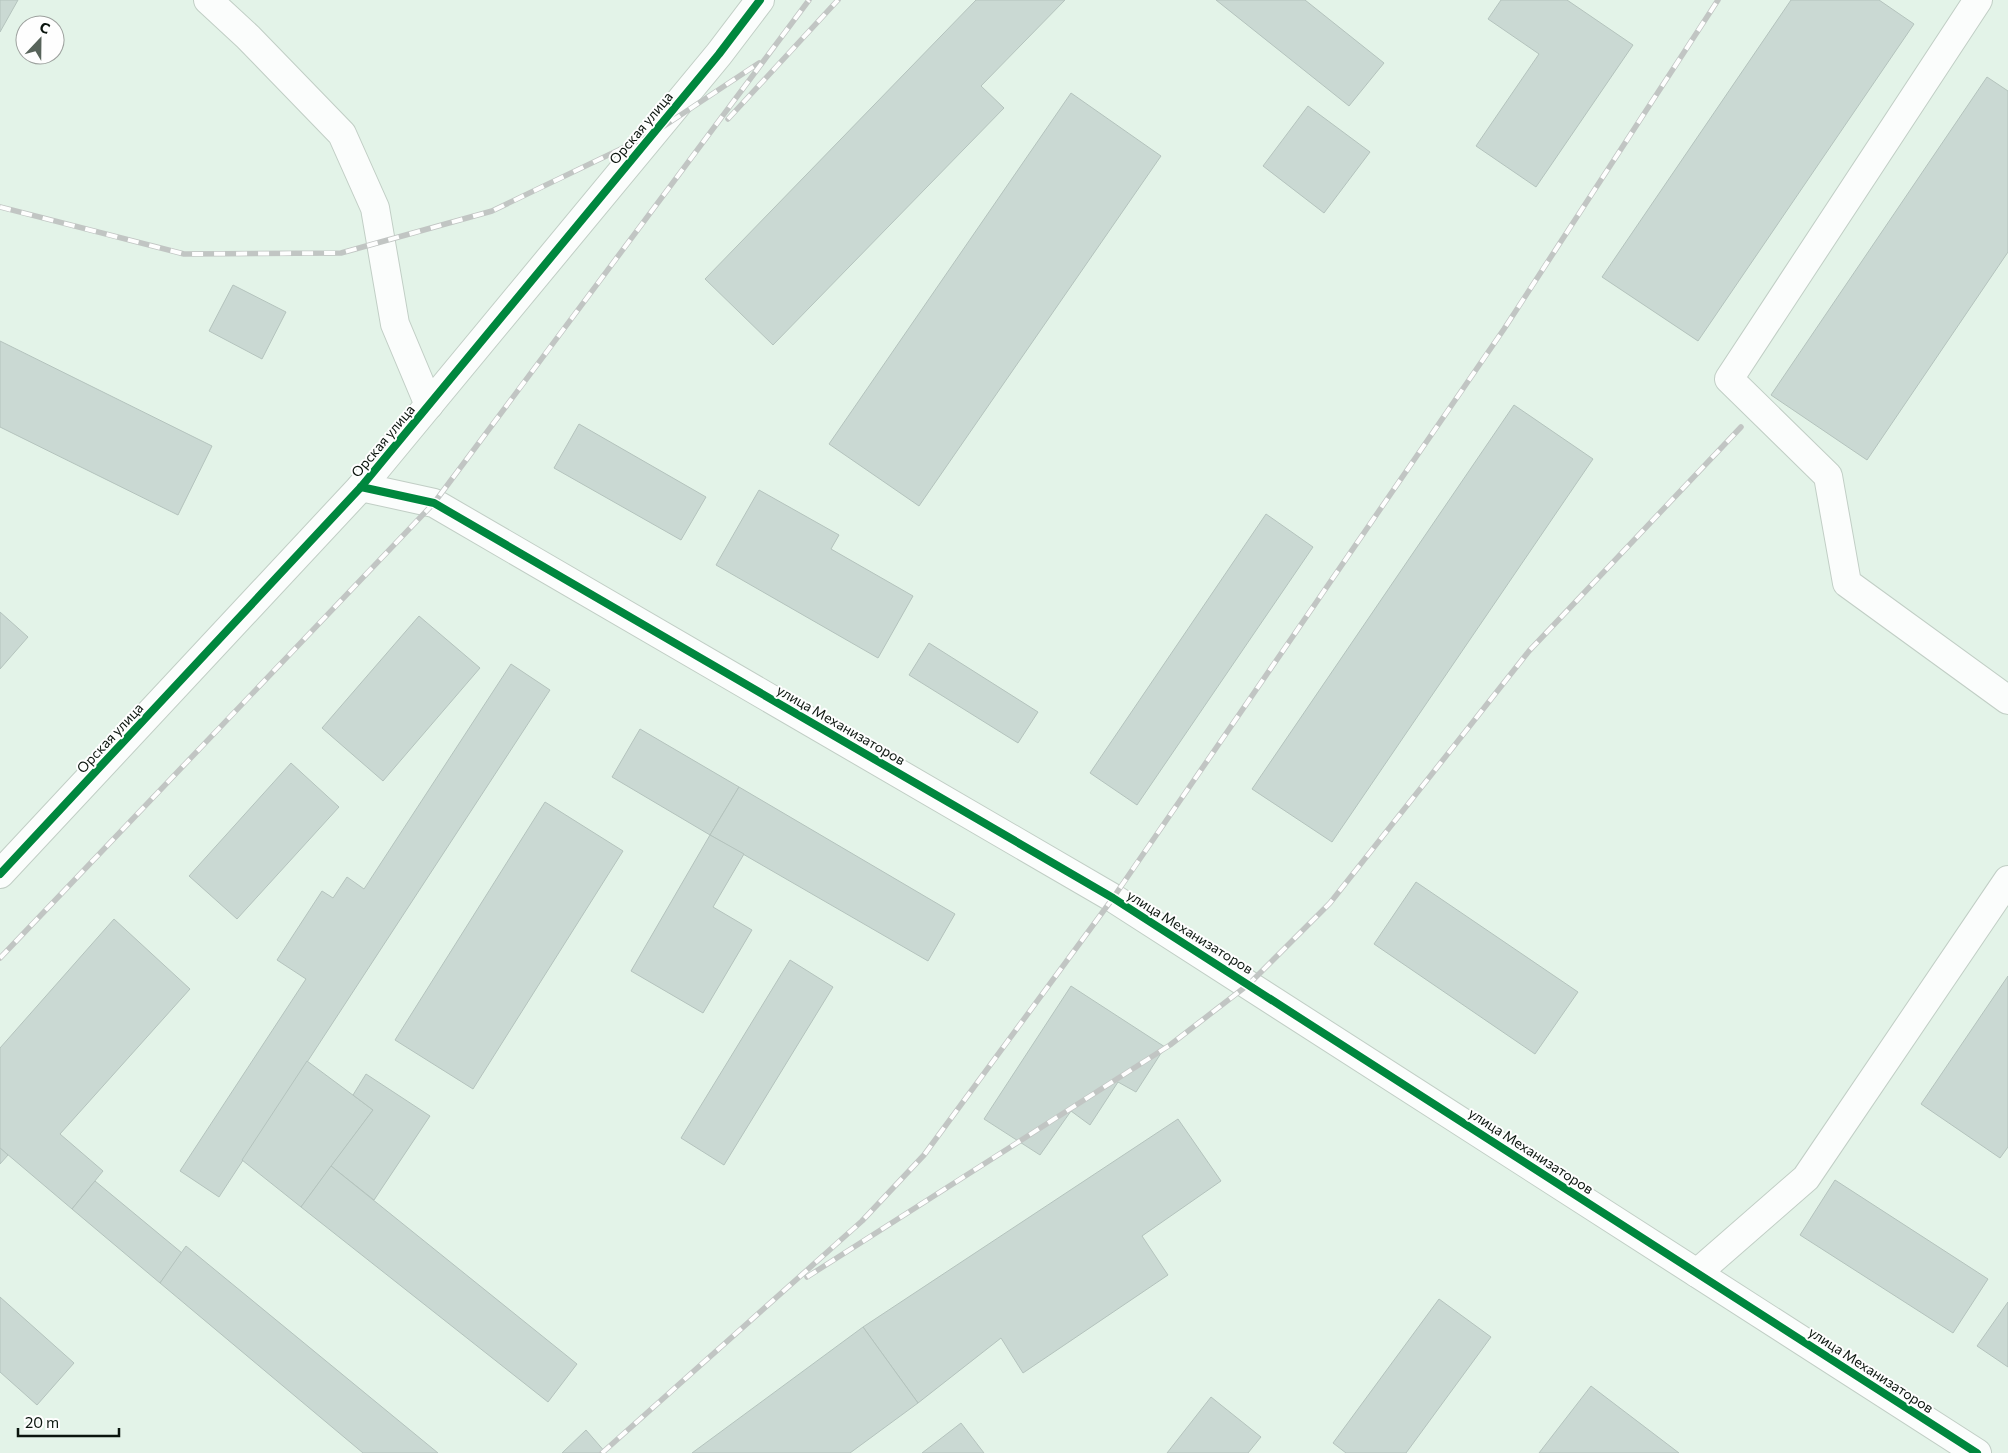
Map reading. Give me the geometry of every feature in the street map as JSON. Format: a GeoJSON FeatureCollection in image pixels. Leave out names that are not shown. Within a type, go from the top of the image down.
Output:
{"type":"FeatureCollection","features":[{"type":"Feature","properties":{"kind":"street"},"geometry":{"type":"LineString","coordinates":[[208,0],[248,37],[342,134],[375,208],[395,324],[429,405]]}},
{"type":"Feature","properties":{"kind":"street","name":"Орская улица"},"geometry":{"type":"LineString","coordinates":[[0,874],[361,487],[719,54],[760,0]]}},
{"type":"Feature","properties":{"kind":"street"},"geometry":{"type":"LineString","coordinates":[[1978,0],[1729,379],[1828,476],[1847,583],[2008,700]]}},
{"type":"Feature","properties":{"kind":"street","name":"улица Механизаторов"},"geometry":{"type":"LineString","coordinates":[[361,487],[434,503],[1113,898],[1976,1453]]}},
{"type":"Feature","properties":{"kind":"street"},"geometry":{"type":"LineString","coordinates":[[1697,1273],[1806,1178],[2008,880]]}},
{"type":"Feature","properties":{"kind":"building"},"geometry":{"type":"Polygon","coordinates":[[[0,0],[18,0],[0,32],[0,0]]]}},
{"type":"Feature","properties":{"kind":"building"},"geometry":{"type":"Polygon","coordinates":[[[976,0],[1065,0],[981,86],[1004,108],[773,345],[705,279],[976,0]]]}},
{"type":"Feature","properties":{"kind":"building"},"geometry":{"type":"Polygon","coordinates":[[[1216,0],[1305,0],[1384,63],[1349,106],[1216,0]]]}},
{"type":"Feature","properties":{"kind":"building"},"geometry":{"type":"Polygon","coordinates":[[[1501,0],[1567,0],[1633,45],[1536,187],[1476,146],[1539,54],[1488,19],[1501,0]]]}},
{"type":"Feature","properties":{"kind":"building"},"geometry":{"type":"Polygon","coordinates":[[[1791,0],[1879,0],[1914,24],[1698,341],[1602,277],[1791,0]]]}},
{"type":"Feature","properties":{"kind":"building"},"geometry":{"type":"Polygon","coordinates":[[[1987,77],[2008,91],[2008,252],[1867,460],[1771,395],[1987,77]]]}},
{"type":"Feature","properties":{"kind":"building"},"geometry":{"type":"Polygon","coordinates":[[[1071,93],[1161,156],[919,506],[829,444],[1071,93]]]}},
{"type":"Feature","properties":{"kind":"building"},"geometry":{"type":"Polygon","coordinates":[[[1308,106],[1370,152],[1324,213],[1263,166],[1308,106]]]}},
{"type":"Feature","properties":{"kind":"building"},"geometry":{"type":"Polygon","coordinates":[[[233,285],[286,312],[262,359],[209,331],[233,285]]]}},
{"type":"Feature","properties":{"kind":"building"},"geometry":{"type":"Polygon","coordinates":[[[0,341],[212,446],[178,515],[0,427],[0,341]]]}},
{"type":"Feature","properties":{"kind":"building"},"geometry":{"type":"Polygon","coordinates":[[[1514,405],[1593,459],[1332,842],[1252,789],[1514,405]]]}},
{"type":"Feature","properties":{"kind":"building"},"geometry":{"type":"Polygon","coordinates":[[[579,424],[706,497],[681,540],[554,468],[579,424]]]}},
{"type":"Feature","properties":{"kind":"building"},"geometry":{"type":"Polygon","coordinates":[[[759,490],[839,535],[831,549],[913,596],[878,658],[716,565],[759,490]]]}},
{"type":"Feature","properties":{"kind":"building"},"geometry":{"type":"Polygon","coordinates":[[[1266,514],[1313,547],[1137,805],[1090,773],[1266,514]]]}},
{"type":"Feature","properties":{"kind":"building"},"geometry":{"type":"Polygon","coordinates":[[[0,612],[28,637],[0,669],[0,612]]]}},
{"type":"Feature","properties":{"kind":"building"},"geometry":{"type":"Polygon","coordinates":[[[419,616],[480,668],[383,781],[322,728],[419,616]]]}},
{"type":"Feature","properties":{"kind":"building"},"geometry":{"type":"Polygon","coordinates":[[[929,643],[1038,712],[1018,743],[909,675],[929,643]]]}},
{"type":"Feature","properties":{"kind":"building"},"geometry":{"type":"Polygon","coordinates":[[[511,664],[550,690],[219,1197],[180,1171],[306,979],[277,960],[322,891],[333,898],[347,877],[364,889],[511,664]]]}},
{"type":"Feature","properties":{"kind":"building"},"geometry":{"type":"Polygon","coordinates":[[[640,729],[739,787],[710,835],[612,777],[640,729]]]}},
{"type":"Feature","properties":{"kind":"building"},"geometry":{"type":"Polygon","coordinates":[[[291,763],[339,807],[237,919],[189,876],[291,763]]]}},
{"type":"Feature","properties":{"kind":"building"},"geometry":{"type":"Polygon","coordinates":[[[739,787],[955,914],[928,961],[710,835],[739,787]]]}},
{"type":"Feature","properties":{"kind":"building"},"geometry":{"type":"Polygon","coordinates":[[[545,802],[623,851],[473,1089],[395,1040],[545,802]]]}},
{"type":"Feature","properties":{"kind":"building"},"geometry":{"type":"Polygon","coordinates":[[[710,835],[744,854],[713,907],[752,930],[703,1013],[631,971],[710,835]]]}},
{"type":"Feature","properties":{"kind":"building"},"geometry":{"type":"Polygon","coordinates":[[[1416,882],[1578,992],[1535,1054],[1374,944],[1416,882]]]}},
{"type":"Feature","properties":{"kind":"building"},"geometry":{"type":"Polygon","coordinates":[[[114,919],[190,989],[60,1134],[103,1171],[72,1209],[0,1148],[0,1048],[114,919]]]}},
{"type":"Feature","properties":{"kind":"building"},"geometry":{"type":"Polygon","coordinates":[[[790,960],[833,987],[724,1165],[681,1138],[790,960]]]}},
{"type":"Feature","properties":{"kind":"building"},"geometry":{"type":"Polygon","coordinates":[[[2008,976],[2008,1147],[2000,1158],[1921,1104],[2008,976]]]}},
{"type":"Feature","properties":{"kind":"building"},"geometry":{"type":"Polygon","coordinates":[[[1071,986],[1165,1047],[1136,1092],[1118,1082],[1090,1125],[1071,1111],[1040,1155],[984,1119],[1071,986]]]}},
{"type":"Feature","properties":{"kind":"building"},"geometry":{"type":"Polygon","coordinates":[[[307,1061],[373,1110],[301,1207],[242,1160],[307,1061]]]}},
{"type":"Feature","properties":{"kind":"building"},"geometry":{"type":"Polygon","coordinates":[[[366,1074],[430,1116],[374,1200],[331,1166],[373,1110],[353,1095],[366,1074]]]}},
{"type":"Feature","properties":{"kind":"building"},"geometry":{"type":"Polygon","coordinates":[[[1178,1119],[1221,1181],[1142,1236],[1168,1275],[1023,1373],[1001,1338],[918,1403],[863,1327],[1178,1119]]]}},
{"type":"Feature","properties":{"kind":"building"},"geometry":{"type":"Polygon","coordinates":[[[0,1148],[8,1155],[0,1164],[0,1148]]]}},
{"type":"Feature","properties":{"kind":"building"},"geometry":{"type":"Polygon","coordinates":[[[331,1166],[577,1364],[548,1402],[301,1207],[331,1166]]]}},
{"type":"Feature","properties":{"kind":"building"},"geometry":{"type":"Polygon","coordinates":[[[1835,1180],[1988,1279],[1953,1333],[1800,1235],[1835,1180]]]}},
{"type":"Feature","properties":{"kind":"building"},"geometry":{"type":"Polygon","coordinates":[[[95,1181],[182,1253],[160,1283],[72,1209],[95,1181]]]}},
{"type":"Feature","properties":{"kind":"building"},"geometry":{"type":"Polygon","coordinates":[[[186,1246],[438,1453],[363,1453],[160,1283],[186,1246]]]}},
{"type":"Feature","properties":{"kind":"building"},"geometry":{"type":"Polygon","coordinates":[[[0,1297],[74,1363],[37,1405],[0,1372],[0,1297]]]}},
{"type":"Feature","properties":{"kind":"building"},"geometry":{"type":"Polygon","coordinates":[[[1439,1299],[1491,1337],[1406,1453],[1346,1453],[1333,1443],[1439,1299]]]}},
{"type":"Feature","properties":{"kind":"building"},"geometry":{"type":"Polygon","coordinates":[[[2008,1302],[2008,1367],[1977,1346],[2008,1302]]]}},
{"type":"Feature","properties":{"kind":"building"},"geometry":{"type":"Polygon","coordinates":[[[863,1327],[918,1403],[850,1453],[692,1453],[863,1327]]]}},
{"type":"Feature","properties":{"kind":"building"},"geometry":{"type":"Polygon","coordinates":[[[1591,1386],[1679,1453],[1539,1453],[1591,1386]]]}},
{"type":"Feature","properties":{"kind":"building"},"geometry":{"type":"Polygon","coordinates":[[[1211,1397],[1261,1437],[1248,1453],[1167,1453],[1211,1397]]]}},
{"type":"Feature","properties":{"kind":"building"},"geometry":{"type":"Polygon","coordinates":[[[961,1423],[984,1453],[922,1453],[961,1423]]]}},
{"type":"Feature","properties":{"kind":"building"},"geometry":{"type":"Polygon","coordinates":[[[586,1430],[606,1453],[562,1453],[586,1430]]]}},
{"type":"Feature","properties":{"kind":"railway"},"geometry":{"type":"LineString","coordinates":[[0,958],[434,503],[809,0]]}},
{"type":"Feature","properties":{"kind":"railway"},"geometry":{"type":"LineString","coordinates":[[728,119],[838,0]]}},
{"type":"Feature","properties":{"kind":"railway"},"geometry":{"type":"LineString","coordinates":[[602,1453],[862,1221],[924,1155],[1113,898],[1504,329],[1718,0]]}},
{"type":"Feature","properties":{"kind":"railway"},"geometry":{"type":"LineString","coordinates":[[0,207],[184,254],[341,253],[492,211],[652,134],[759,63]]}},
{"type":"Feature","properties":{"kind":"railway"},"geometry":{"type":"LineString","coordinates":[[807,1277],[1170,1045],[1249,984],[1330,903],[1529,651],[1741,427]]}},
{"type":"Feature","properties":{"kind":"cycle path"},"geometry":{"type":"LineString","coordinates":[[0,874],[361,487],[719,54],[760,0]]}},
{"type":"Feature","properties":{"kind":"cycle path"},"geometry":{"type":"LineString","coordinates":[[361,487],[434,503],[1113,898],[1977,1453]]}}]}
